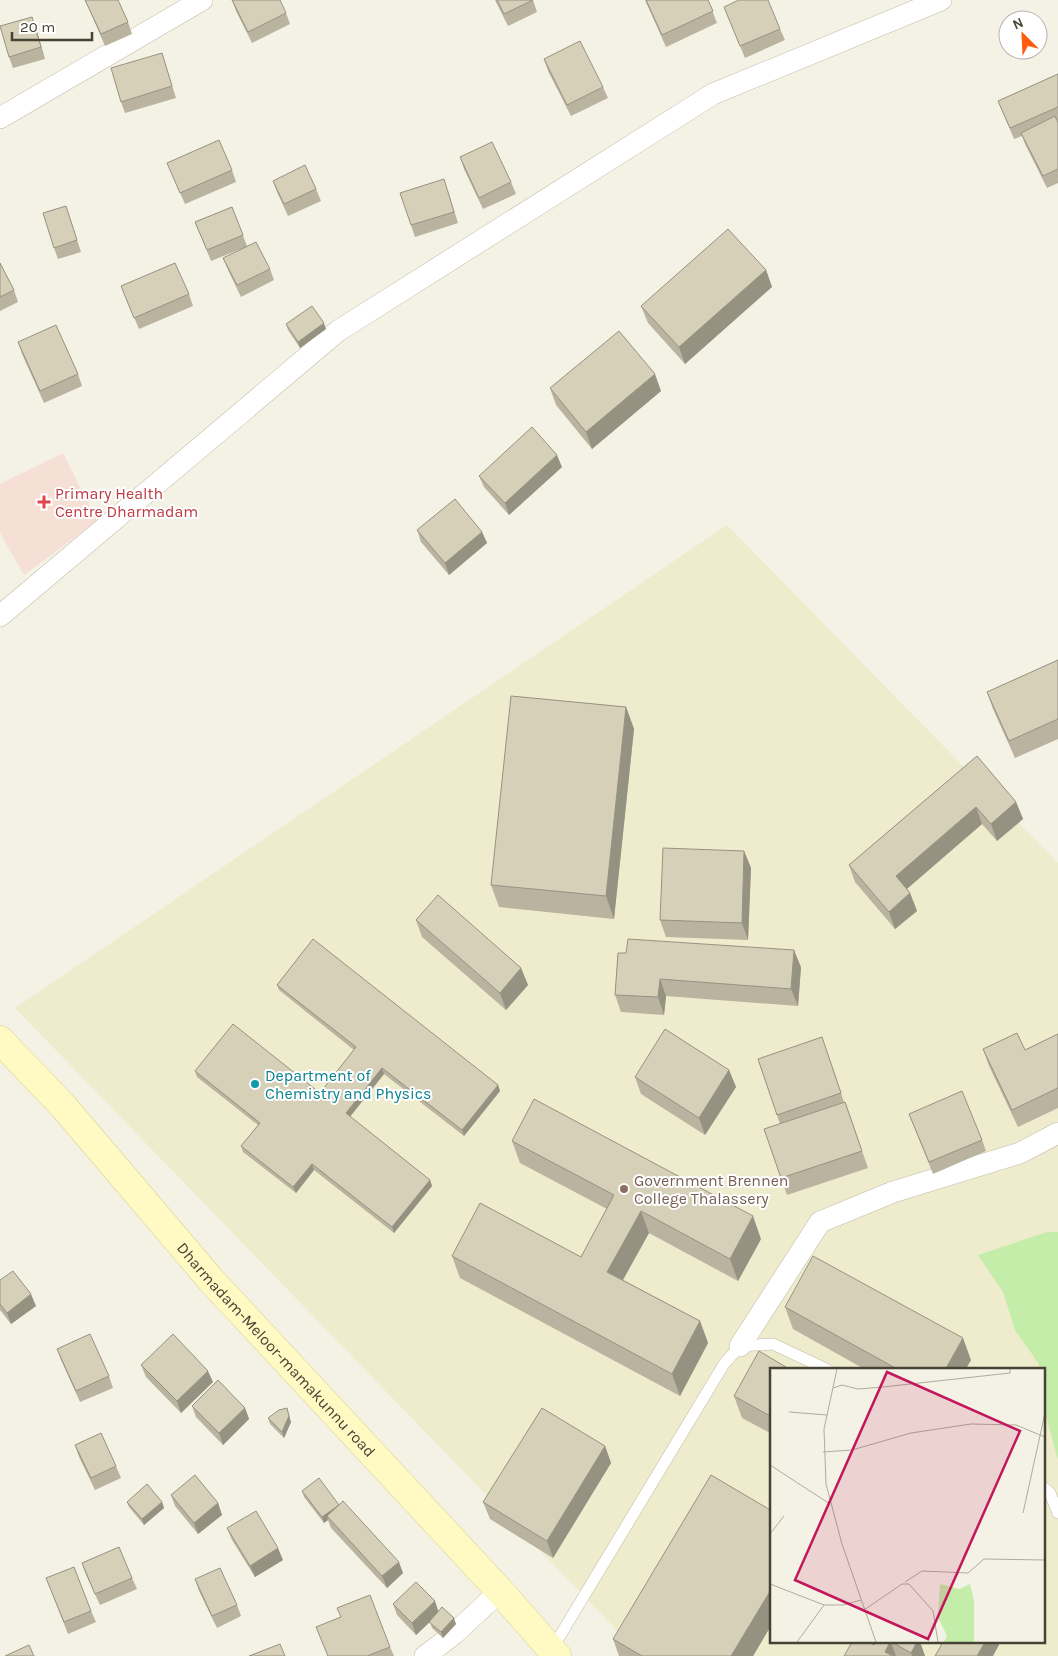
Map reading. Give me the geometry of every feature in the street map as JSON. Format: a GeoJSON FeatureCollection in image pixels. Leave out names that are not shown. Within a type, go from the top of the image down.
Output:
{"type":"FeatureCollection","features":[{"type":"Feature","properties":{"kind":"main road","name":"Dharmadam-Meloor-mamakunnu road"},"geometry":{"type":"LineString","coordinates":[[2,1044],[64,1107],[211,1280],[500,1591],[554,1653]]}},
{"type":"Feature","properties":{"kind":"street"},"geometry":{"type":"LineString","coordinates":[[0,118],[202,0]]}},
{"type":"Feature","properties":{"kind":"street"},"geometry":{"type":"LineString","coordinates":[[0,616],[338,330],[713,94],[941,0]]}},
{"type":"Feature","properties":{"kind":"street"},"geometry":{"type":"LineString","coordinates":[[740,1346],[820,1222],[893,1192],[1020,1153],[1058,1133]]}},
{"type":"Feature","properties":{"kind":"street"},"geometry":{"type":"LineString","coordinates":[[425,1656],[454,1634],[500,1591]]}},
{"type":"Feature","properties":{"kind":"lane"},"geometry":{"type":"LineString","coordinates":[[554,1653],[724,1364],[740,1346],[773,1344],[824,1368]]}},
{"type":"Feature","properties":{"kind":"lane"},"geometry":{"type":"LineString","coordinates":[[1046,1490],[1050,1493],[1058,1513]]}},
{"type":"Feature","properties":{"kind":"shaded area","name":"Primary Health Centre Dharmadam"},"geometry":{"type":"Polygon","coordinates":[[[63,453],[97,521],[24,575],[0,533],[0,484],[63,453]]]}},
{"type":"Feature","properties":{"kind":"shaded area","name":"Government Brennen College Thalassery"},"geometry":{"type":"Polygon","coordinates":[[[727,525],[1058,863],[1058,1656],[642,1656],[15,1008],[727,525]]]}},
{"type":"Feature","properties":{"kind":"green space"},"geometry":{"type":"Polygon","coordinates":[[[1047,1232],[1058,1232],[1058,1460],[1046,1416],[1046,1368],[1039,1368],[1039,1364],[1015,1330],[1003,1292],[978,1255],[1047,1232]]]}},
{"type":"Feature","properties":{"kind":"building"},"geometry":{"type":"Polygon","coordinates":[[[85,0],[118,0],[128,22],[101,34],[85,0]]]}},
{"type":"Feature","properties":{"kind":"building"},"geometry":{"type":"Polygon","coordinates":[[[232,0],[280,0],[286,13],[248,32],[232,0]]]}},
{"type":"Feature","properties":{"kind":"building"},"geometry":{"type":"Polygon","coordinates":[[[497,0],[533,0],[504,14],[497,0]]]}},
{"type":"Feature","properties":{"kind":"building"},"geometry":{"type":"Polygon","coordinates":[[[646,0],[708,0],[713,11],[662,35],[646,0]]]}},
{"type":"Feature","properties":{"kind":"building"},"geometry":{"type":"Polygon","coordinates":[[[739,0],[768,0],[780,29],[740,46],[724,7],[739,0]]]}},
{"type":"Feature","properties":{"kind":"building"},"geometry":{"type":"Polygon","coordinates":[[[32,17],[41,47],[9,57],[0,26],[32,17]]]}},
{"type":"Feature","properties":{"kind":"building"},"geometry":{"type":"Polygon","coordinates":[[[580,41],[603,87],[567,105],[544,59],[580,41]]]}},
{"type":"Feature","properties":{"kind":"building"},"geometry":{"type":"Polygon","coordinates":[[[162,53],[172,86],[121,102],[111,68],[162,53]]]}},
{"type":"Feature","properties":{"kind":"building"},"geometry":{"type":"Polygon","coordinates":[[[1058,74],[1058,107],[1010,128],[998,101],[1058,74]]]}},
{"type":"Feature","properties":{"kind":"building"},"geometry":{"type":"Polygon","coordinates":[[[1055,116],[1058,123],[1058,169],[1043,176],[1021,133],[1055,116]]]}},
{"type":"Feature","properties":{"kind":"building"},"geometry":{"type":"Polygon","coordinates":[[[219,140],[232,170],[180,193],[167,163],[219,140]]]}},
{"type":"Feature","properties":{"kind":"building"},"geometry":{"type":"Polygon","coordinates":[[[492,142],[511,182],[479,198],[460,157],[492,142]]]}},
{"type":"Feature","properties":{"kind":"building"},"geometry":{"type":"Polygon","coordinates":[[[305,165],[316,189],[284,204],[273,181],[305,165]]]}},
{"type":"Feature","properties":{"kind":"building"},"geometry":{"type":"Polygon","coordinates":[[[444,179],[454,212],[411,225],[400,193],[444,179]]]}},
{"type":"Feature","properties":{"kind":"building"},"geometry":{"type":"Polygon","coordinates":[[[66,206],[77,240],[54,248],[43,213],[66,206]]]}},
{"type":"Feature","properties":{"kind":"building"},"geometry":{"type":"Polygon","coordinates":[[[232,207],[243,235],[207,250],[195,222],[232,207]]]}},
{"type":"Feature","properties":{"kind":"building"},"geometry":{"type":"Polygon","coordinates":[[[728,229],[766,270],[679,347],[641,306],[728,229]]]}},
{"type":"Feature","properties":{"kind":"building"},"geometry":{"type":"Polygon","coordinates":[[[256,242],[270,269],[237,285],[223,258],[256,242]]]}},
{"type":"Feature","properties":{"kind":"building"},"geometry":{"type":"Polygon","coordinates":[[[0,263],[14,290],[0,297],[0,263]]]}},
{"type":"Feature","properties":{"kind":"building"},"geometry":{"type":"Polygon","coordinates":[[[175,263],[189,294],[134,318],[121,286],[175,263]]]}},
{"type":"Feature","properties":{"kind":"building"},"geometry":{"type":"Polygon","coordinates":[[[312,306],[324,323],[298,342],[286,324],[312,306]]]}},
{"type":"Feature","properties":{"kind":"building"},"geometry":{"type":"Polygon","coordinates":[[[56,325],[78,374],[40,391],[18,342],[56,325]]]}},
{"type":"Feature","properties":{"kind":"building"},"geometry":{"type":"Polygon","coordinates":[[[619,331],[655,374],[586,432],[550,388],[619,331]]]}},
{"type":"Feature","properties":{"kind":"building"},"geometry":{"type":"Polygon","coordinates":[[[532,427],[557,455],[505,503],[479,476],[532,427]]]}},
{"type":"Feature","properties":{"kind":"building"},"geometry":{"type":"Polygon","coordinates":[[[455,499],[482,532],[445,563],[417,530],[455,499]]]}},
{"type":"Feature","properties":{"kind":"building"},"geometry":{"type":"Polygon","coordinates":[[[1058,660],[1058,719],[1009,741],[987,692],[1058,660]]]}},
{"type":"Feature","properties":{"kind":"building"},"geometry":{"type":"Polygon","coordinates":[[[511,696],[626,707],[606,896],[491,885],[511,696]]]}},
{"type":"Feature","properties":{"kind":"building"},"geometry":{"type":"Polygon","coordinates":[[[977,756],[1016,802],[991,824],[976,807],[896,876],[910,893],[889,912],[849,865],[977,756]]]}},
{"type":"Feature","properties":{"kind":"building"},"geometry":{"type":"Polygon","coordinates":[[[663,848],[744,851],[742,923],[660,920],[663,848]]]}},
{"type":"Feature","properties":{"kind":"building"},"geometry":{"type":"Polygon","coordinates":[[[438,895],[521,968],[500,993],[416,920],[438,895]]]}},
{"type":"Feature","properties":{"kind":"building","name":"Department of Chemistry and Physics"},"geometry":{"type":"Polygon","coordinates":[[[313,939],[498,1085],[462,1130],[382,1068],[346,1113],[430,1180],[392,1227],[312,1164],[293,1187],[241,1146],[260,1123],[195,1071],[233,1024],[320,1093],[356,1047],[277,985],[313,939]]]}},
{"type":"Feature","properties":{"kind":"building"},"geometry":{"type":"Polygon","coordinates":[[[628,939],[794,950],[791,989],[660,979],[658,997],[615,995],[618,953],[626,953],[628,939]]]}},
{"type":"Feature","properties":{"kind":"building"},"geometry":{"type":"Polygon","coordinates":[[[665,1029],[729,1070],[699,1118],[635,1077],[665,1029]]]}},
{"type":"Feature","properties":{"kind":"building"},"geometry":{"type":"Polygon","coordinates":[[[1017,1033],[1025,1050],[1058,1034],[1058,1088],[1012,1110],[983,1049],[1017,1033]]]}},
{"type":"Feature","properties":{"kind":"building"},"geometry":{"type":"Polygon","coordinates":[[[822,1037],[841,1093],[777,1115],[758,1059],[822,1037]]]}},
{"type":"Feature","properties":{"kind":"building"},"geometry":{"type":"Polygon","coordinates":[[[962,1091],[982,1140],[929,1162],[909,1114],[962,1091]]]}},
{"type":"Feature","properties":{"kind":"building"},"geometry":{"type":"Polygon","coordinates":[[[534,1099],[753,1216],[730,1259],[641,1211],[607,1272],[700,1321],[672,1374],[452,1256],[480,1203],[581,1257],[614,1195],[512,1141],[534,1099]]]}},
{"type":"Feature","properties":{"kind":"building"},"geometry":{"type":"Polygon","coordinates":[[[845,1102],[862,1151],[781,1178],[764,1129],[845,1102]]]}},
{"type":"Feature","properties":{"kind":"building"},"geometry":{"type":"Polygon","coordinates":[[[813,1256],[963,1338],[946,1368],[895,1368],[785,1307],[813,1256]]]}},
{"type":"Feature","properties":{"kind":"building"},"geometry":{"type":"Polygon","coordinates":[[[13,1271],[31,1294],[7,1313],[0,1304],[0,1280],[13,1271]]]}},
{"type":"Feature","properties":{"kind":"building"},"geometry":{"type":"Polygon","coordinates":[[[90,1334],[109,1376],[76,1391],[57,1349],[90,1334]]]}},
{"type":"Feature","properties":{"kind":"building"},"geometry":{"type":"Polygon","coordinates":[[[173,1334],[208,1371],[177,1401],[141,1365],[173,1334]]]}},
{"type":"Feature","properties":{"kind":"building"},"geometry":{"type":"Polygon","coordinates":[[[759,1351],[788,1368],[770,1368],[770,1416],[734,1396],[759,1351]]]}},
{"type":"Feature","properties":{"kind":"building"},"geometry":{"type":"Polygon","coordinates":[[[218,1380],[245,1408],[219,1433],[192,1406],[218,1380]]]}},
{"type":"Feature","properties":{"kind":"building"},"geometry":{"type":"Polygon","coordinates":[[[287,1408],[289,1416],[282,1432],[268,1418],[279,1410],[287,1408]]]}},
{"type":"Feature","properties":{"kind":"building"},"geometry":{"type":"Polygon","coordinates":[[[542,1408],[605,1446],[547,1541],[483,1502],[542,1408]]]}},
{"type":"Feature","properties":{"kind":"building"},"geometry":{"type":"Polygon","coordinates":[[[101,1433],[116,1466],[91,1478],[75,1445],[101,1433]]]}},
{"type":"Feature","properties":{"kind":"building"},"geometry":{"type":"Polygon","coordinates":[[[195,1475],[218,1503],[194,1523],[171,1495],[195,1475]]]}},
{"type":"Feature","properties":{"kind":"building"},"geometry":{"type":"Polygon","coordinates":[[[711,1475],[770,1510],[770,1591],[731,1656],[642,1656],[613,1639],[711,1475]]]}},
{"type":"Feature","properties":{"kind":"building"},"geometry":{"type":"Polygon","coordinates":[[[319,1478],[339,1505],[322,1517],[302,1491],[319,1478]]]}},
{"type":"Feature","properties":{"kind":"building"},"geometry":{"type":"Polygon","coordinates":[[[147,1484],[162,1502],[142,1519],[127,1502],[147,1484]]]}},
{"type":"Feature","properties":{"kind":"building"},"geometry":{"type":"Polygon","coordinates":[[[343,1501],[399,1562],[382,1576],[327,1516],[343,1501]]]}},
{"type":"Feature","properties":{"kind":"building"},"geometry":{"type":"Polygon","coordinates":[[[256,1511],[278,1548],[250,1566],[227,1528],[256,1511]]]}},
{"type":"Feature","properties":{"kind":"building"},"geometry":{"type":"Polygon","coordinates":[[[119,1547],[132,1578],[95,1594],[82,1563],[119,1547]]]}},
{"type":"Feature","properties":{"kind":"building"},"geometry":{"type":"Polygon","coordinates":[[[74,1567],[91,1611],[64,1622],[46,1578],[74,1567]]]}},
{"type":"Feature","properties":{"kind":"building"},"geometry":{"type":"Polygon","coordinates":[[[220,1568],[237,1605],[212,1616],[195,1579],[220,1568]]]}},
{"type":"Feature","properties":{"kind":"building"},"geometry":{"type":"Polygon","coordinates":[[[416,1582],[435,1601],[412,1623],[393,1604],[416,1582]]]}},
{"type":"Feature","properties":{"kind":"building"},"geometry":{"type":"Polygon","coordinates":[[[370,1595],[390,1647],[367,1656],[328,1656],[316,1627],[341,1617],[337,1608],[370,1595]]]}},
{"type":"Feature","properties":{"kind":"building"},"geometry":{"type":"Polygon","coordinates":[[[442,1607],[454,1618],[441,1632],[429,1622],[442,1607]]]}},
{"type":"Feature","properties":{"kind":"building"},"geometry":{"type":"Polygon","coordinates":[[[280,1644],[285,1656],[249,1656],[280,1644]]]}},
{"type":"Feature","properties":{"kind":"building"},"geometry":{"type":"Polygon","coordinates":[[[851,1644],[889,1644],[885,1652],[893,1656],[844,1656],[851,1644]]]}},
{"type":"Feature","properties":{"kind":"building"},"geometry":{"type":"Polygon","coordinates":[[[895,1644],[916,1644],[911,1653],[895,1644]]]}},
{"type":"Feature","properties":{"kind":"building"},"geometry":{"type":"Polygon","coordinates":[[[942,1644],[984,1644],[977,1656],[935,1656],[942,1644]]]}},
{"type":"Feature","properties":{"kind":"building"},"geometry":{"type":"Polygon","coordinates":[[[29,1645],[34,1656],[5,1656],[29,1645]]]}},
{"type":"Feature","properties":{"kind":"place","name":"Primary Health Centre Dharmadam"},"geometry":{"type":"Point","coordinates":[44,502]}},
{"type":"Feature","properties":{"kind":"place","name":"Department of Chemistry and Physics"},"geometry":{"type":"Point","coordinates":[255,1084]}},
{"type":"Feature","properties":{"kind":"place","name":"Government Brennen College Thalassery"},"geometry":{"type":"Point","coordinates":[624,1189]}}]}
